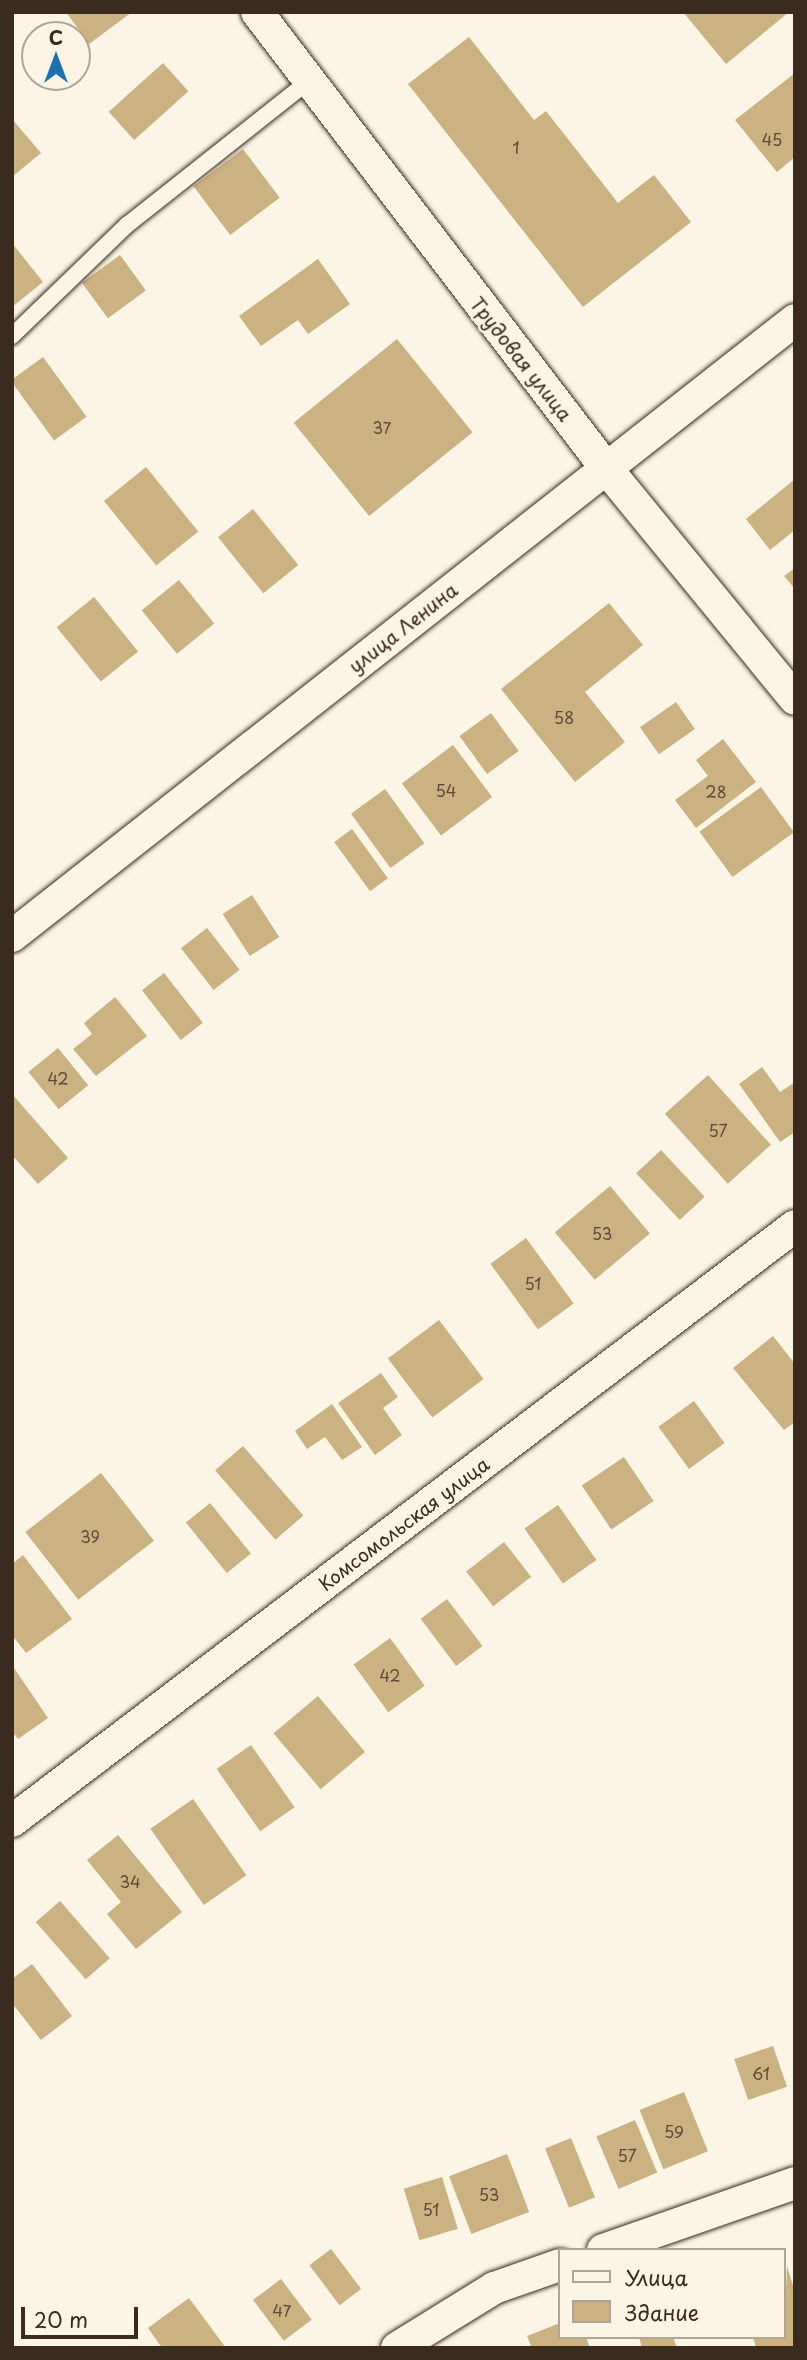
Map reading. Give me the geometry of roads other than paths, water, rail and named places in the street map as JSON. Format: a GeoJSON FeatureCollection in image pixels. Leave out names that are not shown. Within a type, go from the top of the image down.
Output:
{"type":"FeatureCollection","features":[{"type":"Feature","properties":{"kind":"street","name":"Трудовая улица"},"geometry":{"type":"LineString","coordinates":[[257,12],[306,83],[606,468],[795,699]]}},
{"type":"Feature","properties":{"kind":"street","name":"улица Ленина"},"geometry":{"type":"LineString","coordinates":[[12,936],[795,320]]}},
{"type":"Feature","properties":{"kind":"street","name":"Комсомольская улица"},"geometry":{"type":"LineString","coordinates":[[12,1821],[795,1226]]}},
{"type":"Feature","properties":{"kind":"street"},"geometry":{"type":"LineString","coordinates":[[609,2248],[795,2183]]}},
{"type":"Feature","properties":{"kind":"street"},"geometry":{"type":"LineString","coordinates":[[397,2348],[494,2288],[558,2266]]}},
{"type":"Feature","properties":{"kind":"lane"},"geometry":{"type":"LineString","coordinates":[[12,336],[127,225],[306,83]]}}]}
